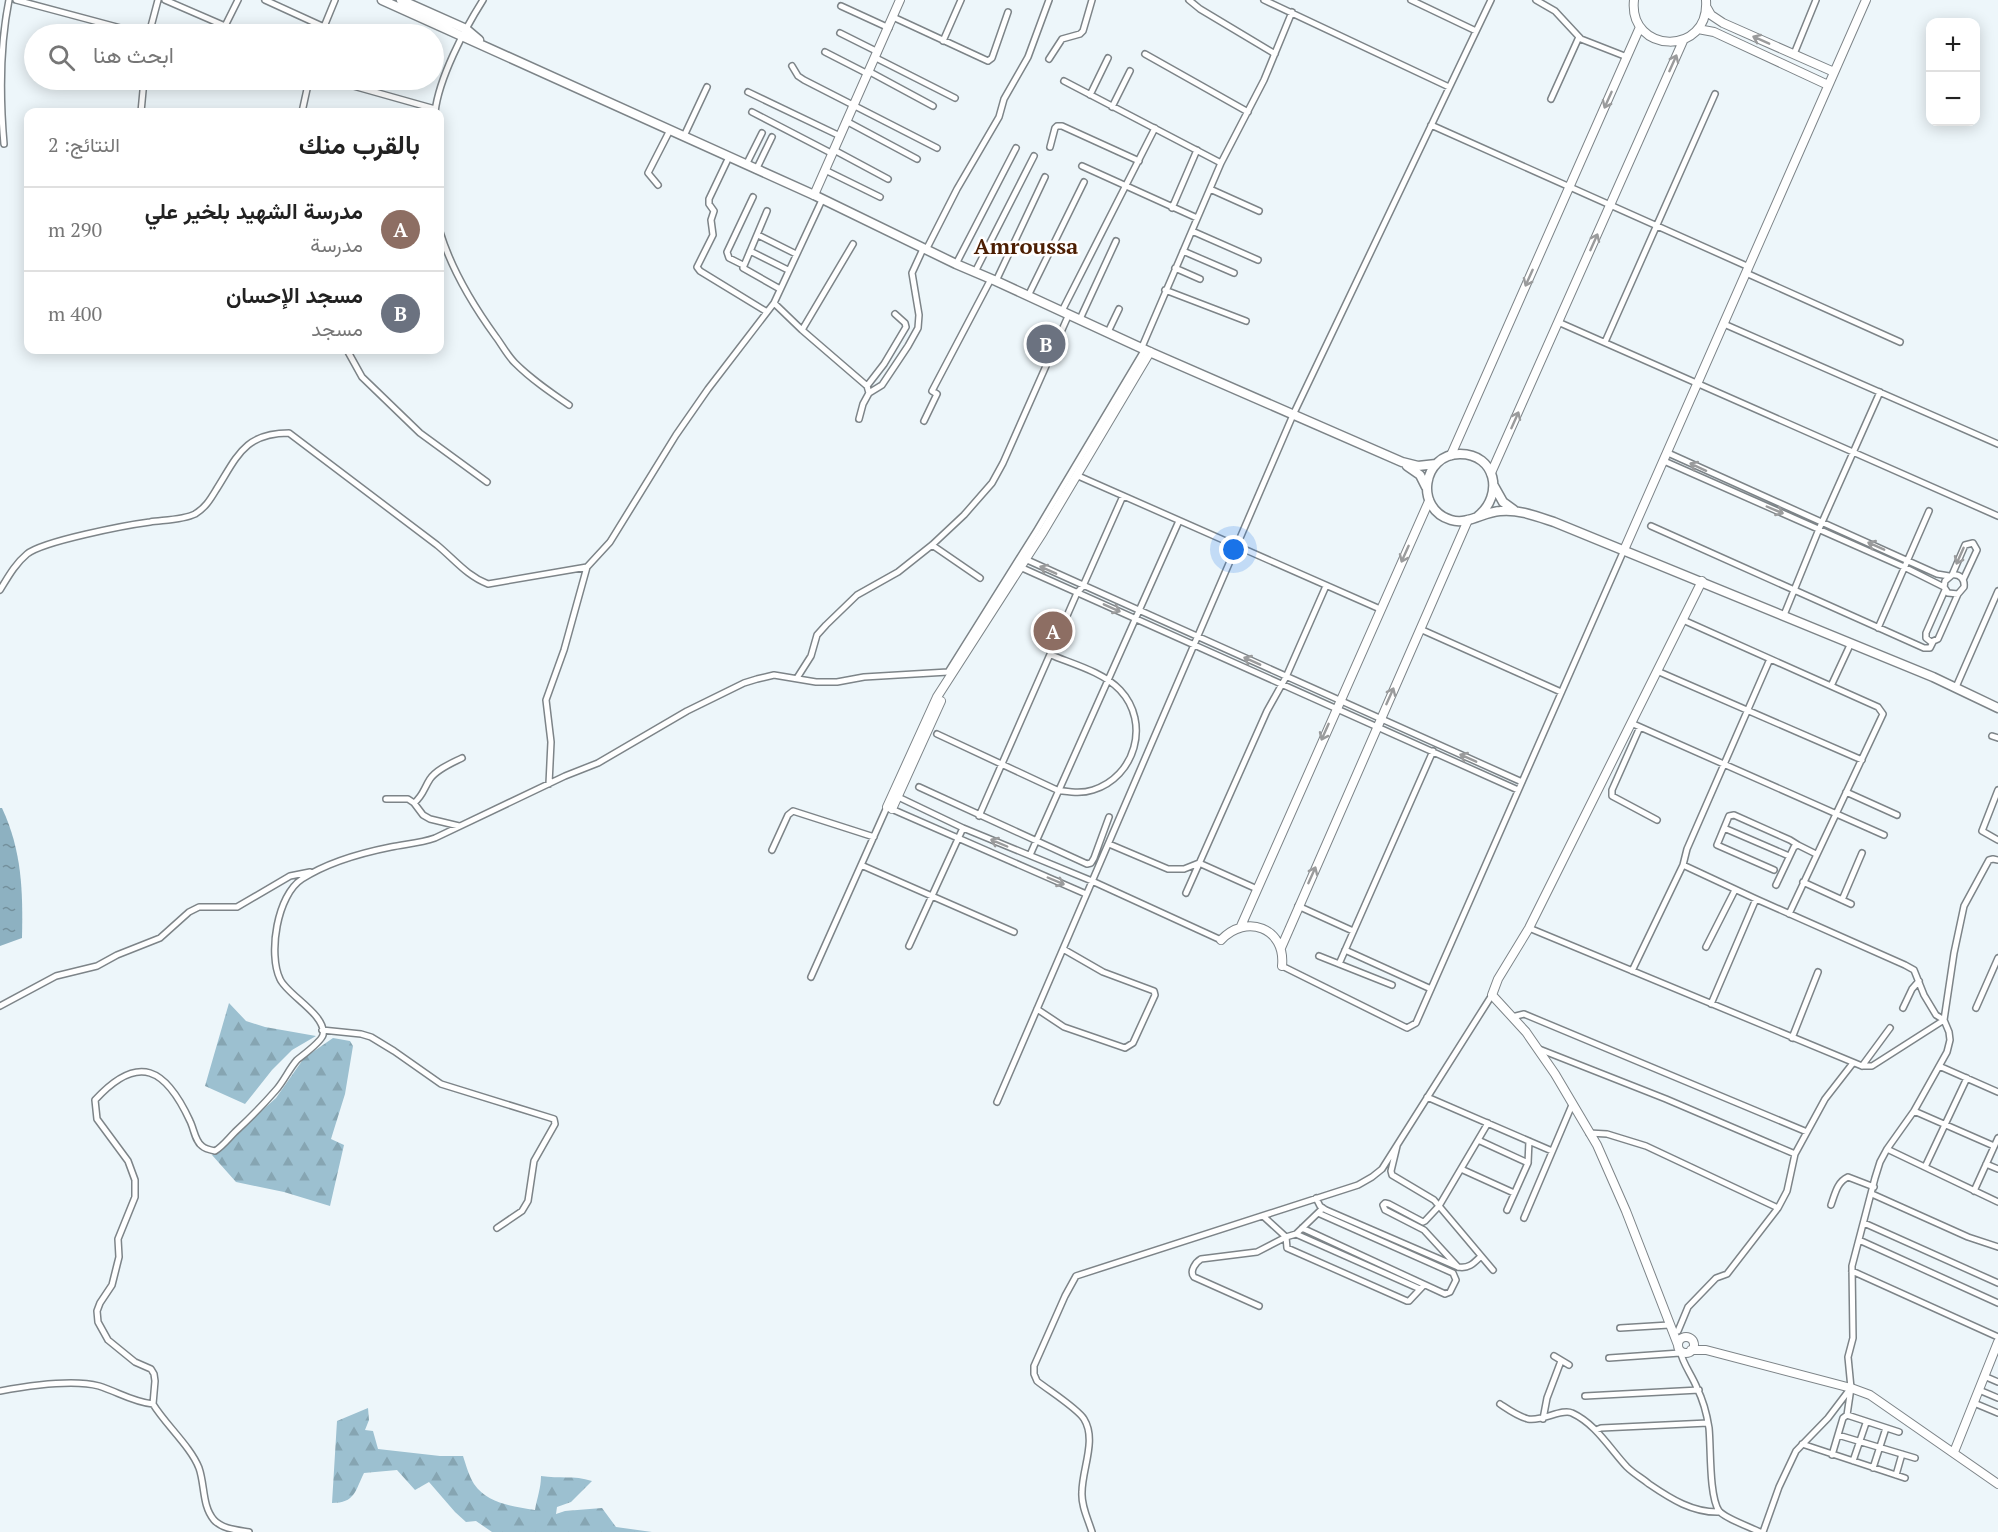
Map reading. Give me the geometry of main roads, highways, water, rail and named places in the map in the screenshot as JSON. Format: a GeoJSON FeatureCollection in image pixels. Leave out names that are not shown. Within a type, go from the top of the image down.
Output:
{"type":"FeatureCollection","features":[{"type":"Feature","properties":{"kind":"main road"},"geometry":{"type":"LineString","coordinates":[[382,0],[442,24]]}},
{"type":"Feature","properties":{"kind":"main road"},"geometry":{"type":"LineString","coordinates":[[401,0],[486,46],[814,195],[956,264],[1402,462],[1418,465],[1436,464]]}},
{"type":"Feature","properties":{"kind":"main road"},"geometry":{"type":"LineString","coordinates":[[444,25],[464,33]]}},
{"type":"Feature","properties":{"kind":"main road"},"geometry":{"type":"LineString","coordinates":[[1426,488],[1430,471],[1436,464],[1451,455],[1467,454],[1487,466],[1503,502],[1520,513]]}},
{"type":"Feature","properties":{"kind":"main road"},"geometry":{"type":"LineString","coordinates":[[1402,462],[1420,476],[1429,501],[1445,518],[1468,520],[1498,511],[1520,513],[1554,522],[1785,615],[1956,687],[1998,708]]}},
{"type":"Feature","properties":{"kind":"main road"},"geometry":{"type":"LineString","coordinates":[[1478,516],[1491,502],[1494,484]]}},
{"type":"Feature","properties":{"kind":"water"},"geometry":{"type":"Polygon","coordinates":[[[0,808],[9,824],[14,840],[20,872],[22,938],[0,946],[0,808]]]}},
{"type":"Feature","properties":{"kind":"place","name":"مسجد الإحسان"},"geometry":{"type":"Point","coordinates":[1046,344]}},
{"type":"Feature","properties":{"kind":"place","name":"مدرسة الشهيد بلخير علي"},"geometry":{"type":"Point","coordinates":[1053,631]}},
{"type":"Feature","properties":{"kind":"district","name":"Amroussa"},"geometry":{"type":"Point","coordinates":[1026,246]}}]}
